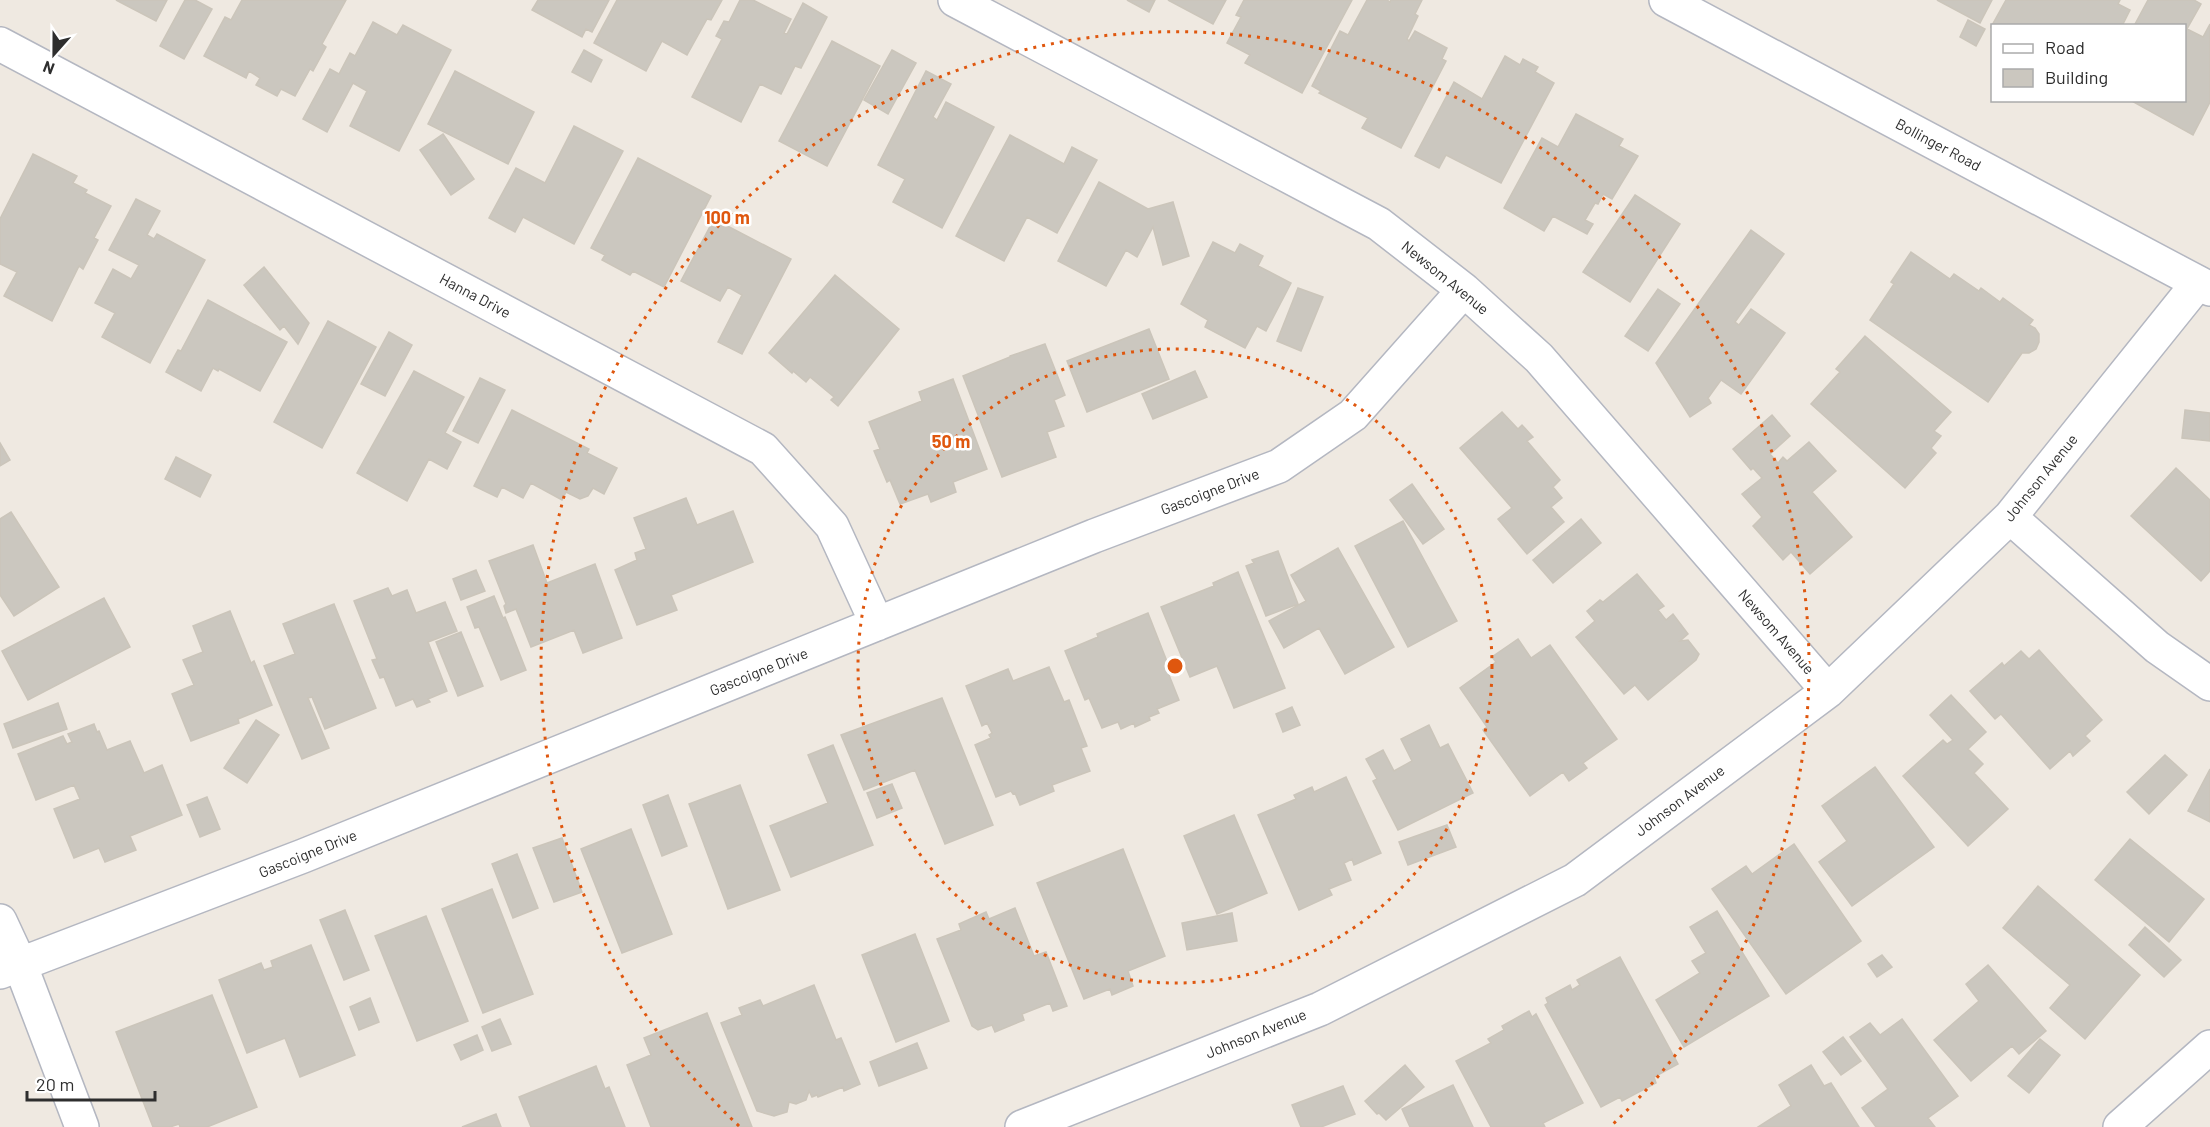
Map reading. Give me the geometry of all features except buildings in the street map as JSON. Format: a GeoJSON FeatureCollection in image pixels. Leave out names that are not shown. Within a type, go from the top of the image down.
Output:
{"type":"FeatureCollection","features":[{"type":"Feature","properties":{"kind":"street","name":"Newsom Avenue"},"geometry":{"type":"LineString","coordinates":[[956,0],[1379,224],[1464,290],[1539,358],[1828,691]]}},
{"type":"Feature","properties":{"kind":"street","name":"Bollinger Road"},"geometry":{"type":"LineString","coordinates":[[1666,0],[2204,286]]}},
{"type":"Feature","properties":{"kind":"street","name":"Hanna Drive"},"geometry":{"type":"LineString","coordinates":[[0,44],[763,449],[832,526],[877,624]]}},
{"type":"Feature","properties":{"kind":"street","name":"Johnson Avenue"},"geometry":{"type":"LineString","coordinates":[[1022,1127],[1320,1009],[1575,880],[1828,691],[2010,517],[2204,286]]}},
{"type":"Feature","properties":{"kind":"street","name":"Gascoigne Drive"},"geometry":{"type":"LineString","coordinates":[[10,968],[303,856],[1094,536],[1279,466],[1353,415],[1464,290]]}},
{"type":"Feature","properties":{"kind":"street"},"geometry":{"type":"LineString","coordinates":[[2010,517],[2157,647],[2210,684]]}},
{"type":"Feature","properties":{"kind":"street"},"geometry":{"type":"LineString","coordinates":[[0,921],[10,968],[82,1127]]}},
{"type":"Feature","properties":{"kind":"street"},"geometry":{"type":"LineString","coordinates":[[2120,1127],[2210,1047]]}}]}
